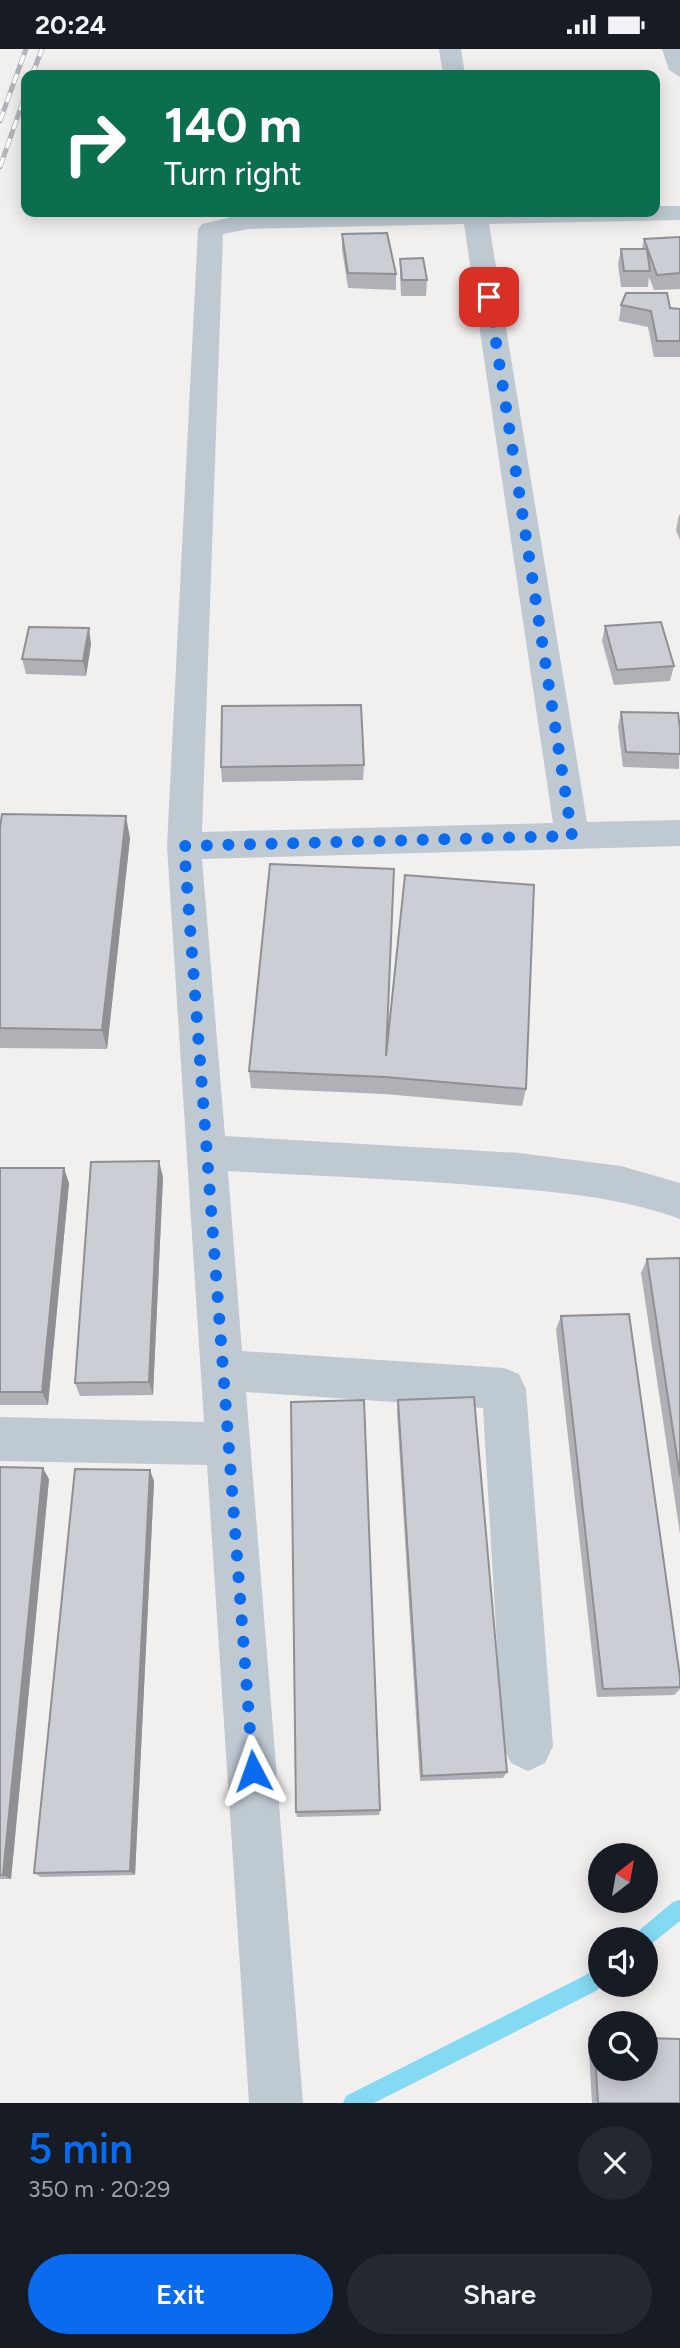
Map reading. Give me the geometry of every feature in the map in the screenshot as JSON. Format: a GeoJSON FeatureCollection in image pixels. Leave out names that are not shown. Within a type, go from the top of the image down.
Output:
{"type":"FeatureCollection","features":[{"type":"Feature","properties":{"kind":"street"},"geometry":{"type":"LineString","coordinates":[[450,49],[453,70]]}},
{"type":"Feature","properties":{"kind":"street"},"geometry":{"type":"LineString","coordinates":[[673,49],[680,70]]}},
{"type":"Feature","properties":{"kind":"street"},"geometry":{"type":"LineString","coordinates":[[660,213],[680,213]]}},
{"type":"Feature","properties":{"kind":"street"},"geometry":{"type":"LineString","coordinates":[[276,2103],[184,846],[211,229],[248,221],[378,217]]}},
{"type":"Feature","properties":{"kind":"street"},"geometry":{"type":"LineString","coordinates":[[476,217],[572,836]]}},
{"type":"Feature","properties":{"kind":"street"},"geometry":{"type":"LineString","coordinates":[[184,846],[680,833]]}},
{"type":"Feature","properties":{"kind":"street"},"geometry":{"type":"LineString","coordinates":[[206,1153],[443,1164],[538,1173],[606,1180],[656,1191],[680,1201]]}},
{"type":"Feature","properties":{"kind":"street"},"geometry":{"type":"LineString","coordinates":[[223,1370],[505,1389],[528,1745]]}},
{"type":"Feature","properties":{"kind":"street"},"geometry":{"type":"LineString","coordinates":[[0,1439],[229,1444]]}},
{"type":"Feature","properties":{"kind":"building"},"geometry":{"type":"Polygon","coordinates":[[[387,233],[396,274],[348,273],[342,234],[387,233]]]}},
{"type":"Feature","properties":{"kind":"building"},"geometry":{"type":"Polygon","coordinates":[[[680,237],[680,273],[657,275],[644,239],[680,237]]]}},
{"type":"Feature","properties":{"kind":"building"},"geometry":{"type":"Polygon","coordinates":[[[621,249],[647,249],[650,271],[624,271],[621,249]]]}},
{"type":"Feature","properties":{"kind":"building"},"geometry":{"type":"Polygon","coordinates":[[[423,258],[427,280],[402,280],[400,259],[423,258]]]}},
{"type":"Feature","properties":{"kind":"building"},"geometry":{"type":"Polygon","coordinates":[[[626,293],[667,293],[670,308],[680,309],[680,341],[657,341],[651,311],[621,305],[626,293]]]}},
{"type":"Feature","properties":{"kind":"building"},"geometry":{"type":"Polygon","coordinates":[[[661,622],[674,666],[617,670],[605,626],[661,622]]]}},
{"type":"Feature","properties":{"kind":"building"},"geometry":{"type":"Polygon","coordinates":[[[29,627],[89,628],[83,661],[22,659],[29,627]]]}},
{"type":"Feature","properties":{"kind":"building"},"geometry":{"type":"Polygon","coordinates":[[[361,705],[364,765],[221,767],[222,706],[361,705]]]}},
{"type":"Feature","properties":{"kind":"building"},"geometry":{"type":"Polygon","coordinates":[[[621,712],[678,713],[680,754],[626,752],[621,712]]]}},
{"type":"Feature","properties":{"kind":"building"},"geometry":{"type":"Polygon","coordinates":[[[2,814],[126,816],[102,1030],[0,1028],[2,814]]]}},
{"type":"Feature","properties":{"kind":"building"},"geometry":{"type":"Polygon","coordinates":[[[270,864],[394,869],[386,1056],[405,875],[534,885],[526,1089],[385,1077],[249,1071],[270,864]]]}},
{"type":"Feature","properties":{"kind":"building"},"geometry":{"type":"Polygon","coordinates":[[[159,1161],[149,1382],[75,1383],[91,1162],[159,1161]]]}},
{"type":"Feature","properties":{"kind":"building"},"geometry":{"type":"Polygon","coordinates":[[[0,1168],[64,1168],[42,1392],[0,1392],[0,1168]]]}},
{"type":"Feature","properties":{"kind":"building"},"geometry":{"type":"Polygon","coordinates":[[[680,1258],[680,1477],[647,1259],[680,1258]]]}},
{"type":"Feature","properties":{"kind":"building"},"geometry":{"type":"Polygon","coordinates":[[[629,1314],[680,1687],[603,1689],[561,1316],[629,1314]]]}},
{"type":"Feature","properties":{"kind":"building"},"geometry":{"type":"Polygon","coordinates":[[[474,1397],[507,1772],[422,1776],[398,1400],[474,1397]]]}},
{"type":"Feature","properties":{"kind":"building"},"geometry":{"type":"Polygon","coordinates":[[[364,1400],[380,1810],[296,1812],[291,1402],[364,1400]]]}},
{"type":"Feature","properties":{"kind":"building"},"geometry":{"type":"Polygon","coordinates":[[[0,1467],[43,1468],[3,1875],[0,1875],[0,1467]]]}},
{"type":"Feature","properties":{"kind":"building"},"geometry":{"type":"Polygon","coordinates":[[[75,1469],[150,1470],[130,1871],[34,1873],[75,1469]]]}},
{"type":"Feature","properties":{"kind":"building"},"geometry":{"type":"Polygon","coordinates":[[[658,2038],[680,2039],[680,2103],[598,2103],[597,2081],[658,2081],[658,2038]]]}},
{"type":"Feature","properties":{"kind":"waterway"},"geometry":{"type":"LineString","coordinates":[[658,1927],[680,1909]]}},
{"type":"Feature","properties":{"kind":"waterway"},"geometry":{"type":"LineString","coordinates":[[353,2103],[588,1985]]}},
{"type":"Feature","properties":{"kind":"railway"},"geometry":{"type":"LineString","coordinates":[[0,121],[26,49]]}},
{"type":"Feature","properties":{"kind":"railway"},"geometry":{"type":"LineString","coordinates":[[34,70],[42,49]]}},
{"type":"Feature","properties":{"kind":"railway"},"geometry":{"type":"LineString","coordinates":[[0,167],[21,107]]}},
{"type":"Feature","properties":{"kind":"route"},"geometry":{"type":"LineString","coordinates":[[253,1771],[184,846],[572,836],[489,297]]}}]}
